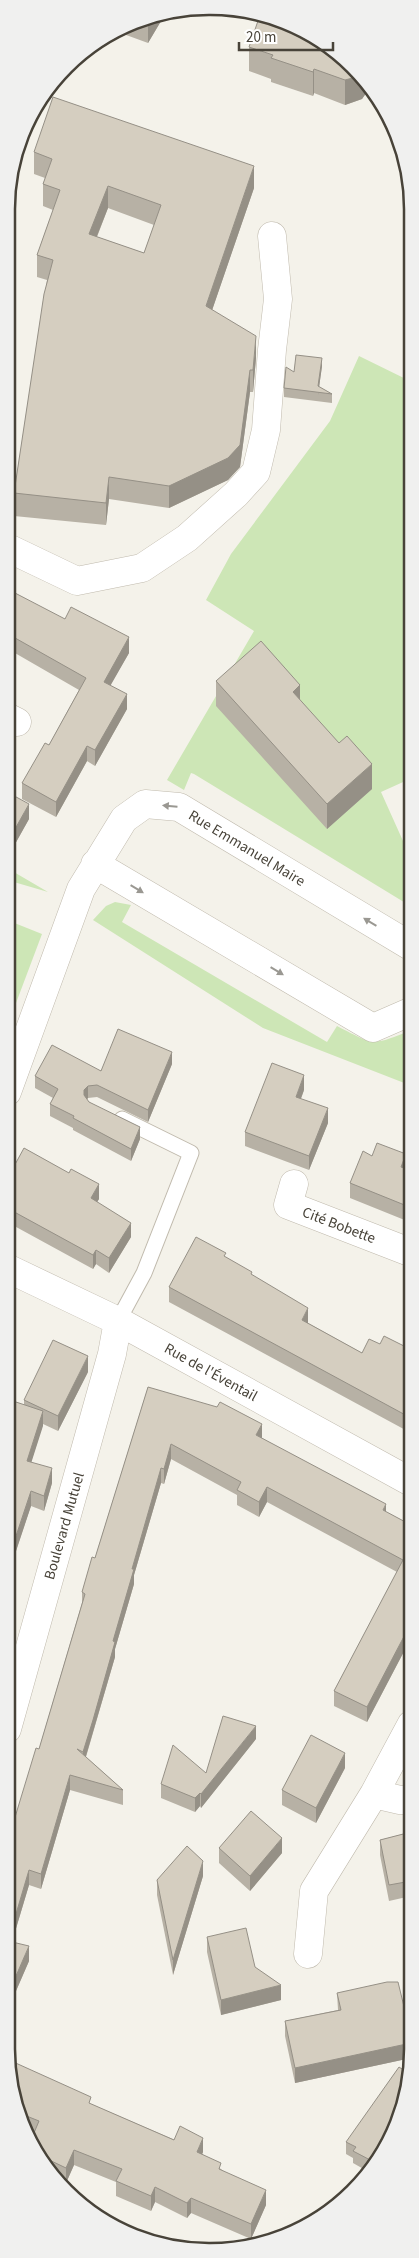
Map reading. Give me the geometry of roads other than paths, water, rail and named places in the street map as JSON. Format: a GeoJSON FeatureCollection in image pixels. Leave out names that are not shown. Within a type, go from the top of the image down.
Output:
{"type":"FeatureCollection","features":[{"type":"Feature","properties":{"kind":"street"},"geometry":{"type":"LineString","coordinates":[[15,551],[78,581],[142,568],[187,538],[236,494],[256,472],[266,430],[278,299],[272,236]]}},
{"type":"Feature","properties":{"kind":"street","name":"Rue Emmanuel Maire"},"geometry":{"type":"LineString","coordinates":[[15,1070],[81,889],[124,819],[145,804],[179,807],[404,942]]}},
{"type":"Feature","properties":{"kind":"street"},"geometry":{"type":"LineString","coordinates":[[95,864],[373,1028],[404,1014]]}},
{"type":"Feature","properties":{"kind":"street","name":"Cité Bobette"},"geometry":{"type":"LineString","coordinates":[[294,1184],[288,1205],[404,1250]]}},
{"type":"Feature","properties":{"kind":"street","name":"Rue de l'Éventail"},"geometry":{"type":"LineString","coordinates":[[15,1272],[118,1322],[404,1478]]}},
{"type":"Feature","properties":{"kind":"street","name":"Boulevard Mutuel"},"geometry":{"type":"LineString","coordinates":[[15,1697],[112,1354],[118,1322]]}},
{"type":"Feature","properties":{"kind":"street"},"geometry":{"type":"LineString","coordinates":[[308,1954],[314,1891],[374,1794],[404,1738]]}},
{"type":"Feature","properties":{"kind":"street"},"geometry":{"type":"LineString","coordinates":[[374,1794],[404,1800]]}},
{"type":"Feature","properties":{"kind":"lane"},"geometry":{"type":"LineString","coordinates":[[111,1114],[191,1153],[144,1273],[118,1322]]}}]}
